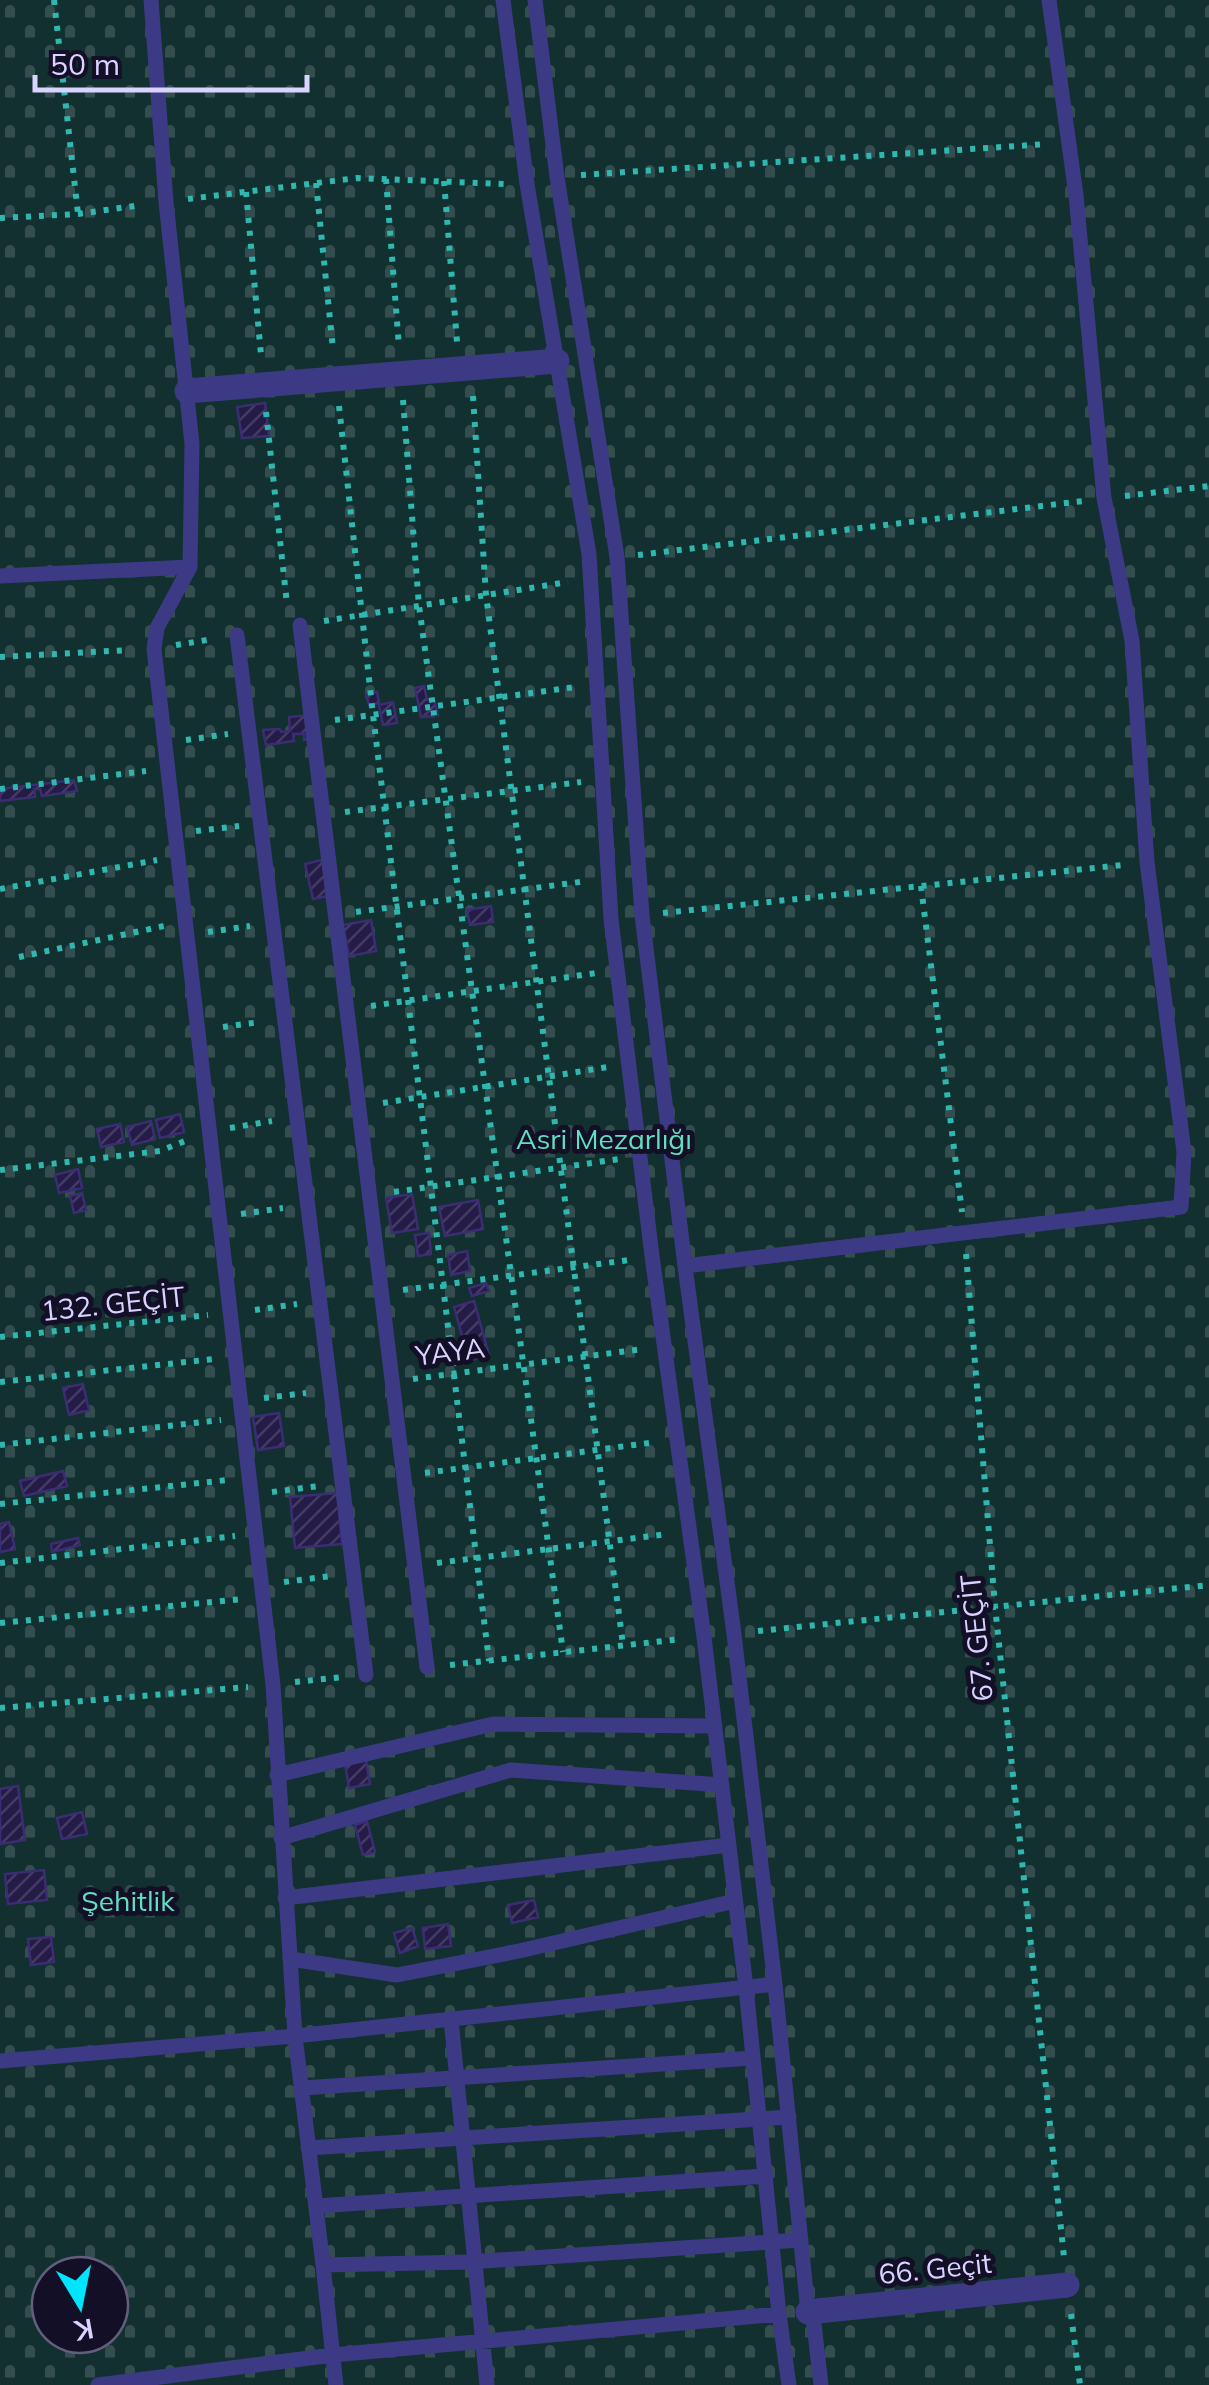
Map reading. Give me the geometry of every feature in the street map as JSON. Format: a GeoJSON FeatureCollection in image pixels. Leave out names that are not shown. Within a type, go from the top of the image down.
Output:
{"type":"FeatureCollection","features":[{"type":"Feature","properties":{"kind":"street"},"geometry":{"type":"LineString","coordinates":[[186,391],[557,361]]}},
{"type":"Feature","properties":{"kind":"street","name":"66. Geçit"},"geometry":{"type":"LineString","coordinates":[[808,2312],[1067,2284]]}},
{"type":"Feature","properties":{"kind":"lane"},"geometry":{"type":"LineString","coordinates":[[151,0],[166,202],[192,444],[190,566],[157,628],[154,649],[273,1685],[295,2036],[336,2385]]}},
{"type":"Feature","properties":{"kind":"lane"},"geometry":{"type":"LineString","coordinates":[[503,0],[527,184],[589,554],[617,970],[704,1636],[789,2385]]}},
{"type":"Feature","properties":{"kind":"lane"},"geometry":{"type":"LineString","coordinates":[[535,0],[557,176],[618,557],[642,915],[734,1634],[808,2312],[814,2324],[821,2385]]}},
{"type":"Feature","properties":{"kind":"lane"},"geometry":{"type":"LineString","coordinates":[[685,1266],[1181,1208],[1184,1152],[1147,862],[1132,641],[1104,498],[1076,195],[1048,0]]}},
{"type":"Feature","properties":{"kind":"lane"},"geometry":{"type":"LineString","coordinates":[[0,576],[190,566]]}},
{"type":"Feature","properties":{"kind":"lane"},"geometry":{"type":"LineString","coordinates":[[300,625],[427,1668]]}},
{"type":"Feature","properties":{"kind":"lane"},"geometry":{"type":"LineString","coordinates":[[236,635],[366,1674]]}},
{"type":"Feature","properties":{"kind":"lane"},"geometry":{"type":"LineString","coordinates":[[277,1775],[492,1724],[714,1726]]}},
{"type":"Feature","properties":{"kind":"lane"},"geometry":{"type":"LineString","coordinates":[[281,1838],[511,1770],[722,1785]]}},
{"type":"Feature","properties":{"kind":"lane"},"geometry":{"type":"LineString","coordinates":[[285,1898],[729,1846]]}},
{"type":"Feature","properties":{"kind":"lane"},"geometry":{"type":"LineString","coordinates":[[290,1958],[397,1975],[735,1901]]}},
{"type":"Feature","properties":{"kind":"lane"},"geometry":{"type":"LineString","coordinates":[[0,2061],[295,2036],[775,1984]]}},
{"type":"Feature","properties":{"kind":"lane"},"geometry":{"type":"LineString","coordinates":[[451,2018],[487,2385]]}},
{"type":"Feature","properties":{"kind":"lane"},"geometry":{"type":"LineString","coordinates":[[302,2088],[753,2058]]}},
{"type":"Feature","properties":{"kind":"lane"},"geometry":{"type":"LineString","coordinates":[[308,2148],[789,2117]]}},
{"type":"Feature","properties":{"kind":"lane"},"geometry":{"type":"LineString","coordinates":[[316,2206],[766,2176]]}},
{"type":"Feature","properties":{"kind":"lane"},"geometry":{"type":"LineString","coordinates":[[323,2265],[474,2261],[802,2240]]}},
{"type":"Feature","properties":{"kind":"lane"},"geometry":{"type":"LineString","coordinates":[[98,2385],[333,2355],[779,2314]]}},
{"type":"Feature","properties":{"kind":"path"},"geometry":{"type":"LineString","coordinates":[[54,0],[78,214]]}},
{"type":"Feature","properties":{"kind":"path"},"geometry":{"type":"LineString","coordinates":[[386,179],[420,606],[563,1652]]}},
{"type":"Feature","properties":{"kind":"path"},"geometry":{"type":"LineString","coordinates":[[444,181],[486,595],[624,1645]]}},
{"type":"Feature","properties":{"kind":"path"},"geometry":{"type":"LineString","coordinates":[[316,183],[361,615],[489,1661]]}},
{"type":"Feature","properties":{"kind":"path"},"geometry":{"type":"LineString","coordinates":[[618,557],[1209,486]]}},
{"type":"Feature","properties":{"kind":"path"},"geometry":{"type":"LineString","coordinates":[[300,625],[589,578]]}},
{"type":"Feature","properties":{"kind":"path"},"geometry":{"type":"LineString","coordinates":[[0,657],[154,649],[236,635]]}},
{"type":"Feature","properties":{"kind":"path"},"geometry":{"type":"LineString","coordinates":[[312,723],[596,684]]}},
{"type":"Feature","properties":{"kind":"path"},"geometry":{"type":"LineString","coordinates":[[164,743],[249,732]]}},
{"type":"Feature","properties":{"kind":"path"},"geometry":{"type":"LineString","coordinates":[[0,789],[167,768]]}},
{"type":"Feature","properties":{"kind":"path"},"geometry":{"type":"LineString","coordinates":[[324,815],[602,780]]}},
{"type":"Feature","properties":{"kind":"path"},"geometry":{"type":"LineString","coordinates":[[175,833],[260,823]]}},
{"type":"Feature","properties":{"kind":"path"},"geometry":{"type":"LineString","coordinates":[[0,888],[178,857]]}},
{"type":"Feature","properties":{"kind":"path"},"geometry":{"type":"LineString","coordinates":[[642,915],[1147,862]]}},
{"type":"Feature","properties":{"kind":"path"},"geometry":{"type":"LineString","coordinates":[[335,914],[608,878]]}},
{"type":"Feature","properties":{"kind":"path","name":"67. GEÇİT"},"geometry":{"type":"LineString","coordinates":[[921,886],[965,1233],[995,1606],[1080,2385]]}},
{"type":"Feature","properties":{"kind":"path"},"geometry":{"type":"LineString","coordinates":[[19,956],[186,928],[273,923]]}},
{"type":"Feature","properties":{"kind":"path"},"geometry":{"type":"LineString","coordinates":[[347,1010],[617,970]]}},
{"type":"Feature","properties":{"kind":"path"},"geometry":{"type":"LineString","coordinates":[[198,1031],[285,1018]]}},
{"type":"Feature","properties":{"kind":"path"},"geometry":{"type":"LineString","coordinates":[[370,1196],[640,1156]]}},
{"type":"Feature","properties":{"kind":"path"},"geometry":{"type":"LineString","coordinates":[[0,1170],[14,1168]]}},
{"type":"Feature","properties":{"kind":"path"},"geometry":{"type":"LineString","coordinates":[[219,1217],[307,1204]]}},
{"type":"Feature","properties":{"kind":"path"},"geometry":{"type":"LineString","coordinates":[[382,1292],[652,1256]]}},
{"type":"Feature","properties":{"kind":"path"},"geometry":{"type":"LineString","coordinates":[[230,1313],[318,1301]]}},
{"type":"Feature","properties":{"kind":"path","name":"132. GEÇİT"},"geometry":{"type":"LineString","coordinates":[[0,1338],[230,1313]]}},
{"type":"Feature","properties":{"kind":"path","name":"YAYA"},"geometry":{"type":"LineString","coordinates":[[393,1382],[664,1346]]}},
{"type":"Feature","properties":{"kind":"path"},"geometry":{"type":"LineString","coordinates":[[0,1382],[235,1357]]}},
{"type":"Feature","properties":{"kind":"path"},"geometry":{"type":"LineString","coordinates":[[0,1444],[241,1409],[331,1390]]}},
{"type":"Feature","properties":{"kind":"path"},"geometry":{"type":"LineString","coordinates":[[404,1476],[677,1440]]}},
{"type":"Feature","properties":{"kind":"path"},"geometry":{"type":"LineString","coordinates":[[0,1504],[249,1478]]}},
{"type":"Feature","properties":{"kind":"path"},"geometry":{"type":"LineString","coordinates":[[251,1495],[342,1483]]}},
{"type":"Feature","properties":{"kind":"path"},"geometry":{"type":"LineString","coordinates":[[415,1566],[689,1531]]}},
{"type":"Feature","properties":{"kind":"path"},"geometry":{"type":"LineString","coordinates":[[0,1564],[256,1534]]}},
{"type":"Feature","properties":{"kind":"path"},"geometry":{"type":"LineString","coordinates":[[0,1623],[262,1591],[353,1574]]}},
{"type":"Feature","properties":{"kind":"path"},"geometry":{"type":"LineString","coordinates":[[734,1634],[1209,1584]]}},
{"type":"Feature","properties":{"kind":"path"},"geometry":{"type":"LineString","coordinates":[[427,1668],[704,1636]]}},
{"type":"Feature","properties":{"kind":"path"},"geometry":{"type":"LineString","coordinates":[[0,1708],[366,1674]]}},
{"type":"Feature","properties":{"kind":"green space","name":"Asri Mezarlığı"},"geometry":{"type":"Polygon","coordinates":[[[0,0],[1209,0],[1209,2385],[0,2385],[0,0]]]}},
{"type":"Feature","properties":{"kind":"building"},"geometry":{"type":"Polygon","coordinates":[[[265,403],[269,436],[242,438],[237,407],[265,403]]]}},
{"type":"Feature","properties":{"kind":"building"},"geometry":{"type":"Polygon","coordinates":[[[424,686],[427,700],[434,700],[438,715],[421,717],[415,688],[424,686]]]}},
{"type":"Feature","properties":{"kind":"building"},"geometry":{"type":"Polygon","coordinates":[[[377,692],[379,703],[369,705],[366,694],[377,692]]]}},
{"type":"Feature","properties":{"kind":"building"},"geometry":{"type":"Polygon","coordinates":[[[393,702],[397,723],[383,725],[379,705],[393,702]]]}},
{"type":"Feature","properties":{"kind":"building"},"geometry":{"type":"Polygon","coordinates":[[[309,715],[313,738],[304,740],[304,734],[293,734],[294,741],[266,745],[263,730],[290,731],[289,717],[309,715]]]}},
{"type":"Feature","properties":{"kind":"building"},"geometry":{"type":"Polygon","coordinates":[[[74,780],[77,791],[42,796],[40,789],[34,789],[35,797],[0,801],[0,789],[74,780]]]}},
{"type":"Feature","properties":{"kind":"building"},"geometry":{"type":"Polygon","coordinates":[[[322,860],[328,896],[313,899],[305,864],[322,860]]]}},
{"type":"Feature","properties":{"kind":"building"},"geometry":{"type":"Polygon","coordinates":[[[491,906],[493,922],[470,925],[467,910],[491,906]]]}},
{"type":"Feature","properties":{"kind":"building"},"geometry":{"type":"Polygon","coordinates":[[[371,920],[376,951],[349,956],[343,925],[371,920]]]}},
{"type":"Feature","properties":{"kind":"building"},"geometry":{"type":"Polygon","coordinates":[[[180,1114],[184,1132],[160,1138],[156,1120],[180,1114]]]}},
{"type":"Feature","properties":{"kind":"building"},"geometry":{"type":"Polygon","coordinates":[[[151,1121],[155,1139],[132,1145],[127,1127],[151,1121]]]}},
{"type":"Feature","properties":{"kind":"building"},"geometry":{"type":"Polygon","coordinates":[[[120,1124],[124,1142],[101,1147],[97,1129],[120,1124]]]}},
{"type":"Feature","properties":{"kind":"building"},"geometry":{"type":"Polygon","coordinates":[[[78,1169],[82,1188],[59,1193],[55,1175],[78,1169]]]}},
{"type":"Feature","properties":{"kind":"building"},"geometry":{"type":"Polygon","coordinates":[[[82,1193],[86,1210],[74,1213],[70,1196],[82,1193]]]}},
{"type":"Feature","properties":{"kind":"building"},"geometry":{"type":"Polygon","coordinates":[[[412,1194],[418,1229],[392,1233],[386,1198],[412,1194]]]}},
{"type":"Feature","properties":{"kind":"building"},"geometry":{"type":"Polygon","coordinates":[[[478,1200],[483,1229],[445,1236],[439,1207],[478,1200]]]}},
{"type":"Feature","properties":{"kind":"building"},"geometry":{"type":"Polygon","coordinates":[[[429,1233],[431,1254],[418,1256],[415,1235],[429,1233]]]}},
{"type":"Feature","properties":{"kind":"building"},"geometry":{"type":"Polygon","coordinates":[[[467,1251],[470,1271],[451,1275],[448,1255],[467,1251]]]}},
{"type":"Feature","properties":{"kind":"building"},"geometry":{"type":"Polygon","coordinates":[[[486,1283],[489,1291],[472,1296],[469,1288],[486,1283]]]}},
{"type":"Feature","properties":{"kind":"building"},"geometry":{"type":"Polygon","coordinates":[[[474,1301],[489,1355],[469,1361],[454,1307],[474,1301]]]}},
{"type":"Feature","properties":{"kind":"building"},"geometry":{"type":"Polygon","coordinates":[[[83,1384],[89,1410],[69,1415],[63,1388],[83,1384]]]}},
{"type":"Feature","properties":{"kind":"building"},"geometry":{"type":"Polygon","coordinates":[[[279,1413],[284,1446],[258,1450],[253,1417],[279,1413]]]}},
{"type":"Feature","properties":{"kind":"building"},"geometry":{"type":"Polygon","coordinates":[[[63,1471],[67,1486],[24,1496],[20,1481],[63,1471]]]}},
{"type":"Feature","properties":{"kind":"building"},"geometry":{"type":"Polygon","coordinates":[[[337,1493],[342,1544],[295,1548],[290,1497],[337,1493]]]}},
{"type":"Feature","properties":{"kind":"building"},"geometry":{"type":"Polygon","coordinates":[[[9,1522],[15,1549],[0,1552],[0,1524],[9,1522]]]}},
{"type":"Feature","properties":{"kind":"building"},"geometry":{"type":"Polygon","coordinates":[[[78,1538],[80,1545],[52,1552],[51,1544],[78,1538]]]}},
{"type":"Feature","properties":{"kind":"building"},"geometry":{"type":"Polygon","coordinates":[[[366,1760],[370,1784],[349,1788],[345,1764],[366,1760]]]}},
{"type":"Feature","properties":{"kind":"building"},"geometry":{"type":"Polygon","coordinates":[[[18,1786],[25,1840],[0,1844],[0,1789],[18,1786]]]}},
{"type":"Feature","properties":{"kind":"building"},"geometry":{"type":"Polygon","coordinates":[[[82,1812],[87,1834],[62,1839],[57,1818],[82,1812]]]}},
{"type":"Feature","properties":{"kind":"building"},"geometry":{"type":"Polygon","coordinates":[[[367,1821],[375,1852],[363,1855],[355,1825],[367,1821]]]}},
{"type":"Feature","properties":{"kind":"building"},"geometry":{"type":"Polygon","coordinates":[[[44,1870],[47,1900],[8,1904],[5,1874],[44,1870]]]}},
{"type":"Feature","properties":{"kind":"building"},"geometry":{"type":"Polygon","coordinates":[[[534,1900],[538,1917],[512,1923],[508,1905],[534,1900]]]}},
{"type":"Feature","properties":{"kind":"building"},"geometry":{"type":"Polygon","coordinates":[[[448,1924],[451,1946],[425,1949],[423,1928],[448,1924]]]}},
{"type":"Feature","properties":{"kind":"building"},"geometry":{"type":"Polygon","coordinates":[[[412,1928],[418,1946],[400,1953],[394,1933],[412,1928]]]}},
{"type":"Feature","properties":{"kind":"building"},"geometry":{"type":"Polygon","coordinates":[[[51,1937],[54,1962],[31,1965],[28,1939],[51,1937]]]}},
{"type":"Feature","properties":{"kind":"park label","name":"Şehitlik"},"geometry":{"type":"Point","coordinates":[128,1900]}}]}
